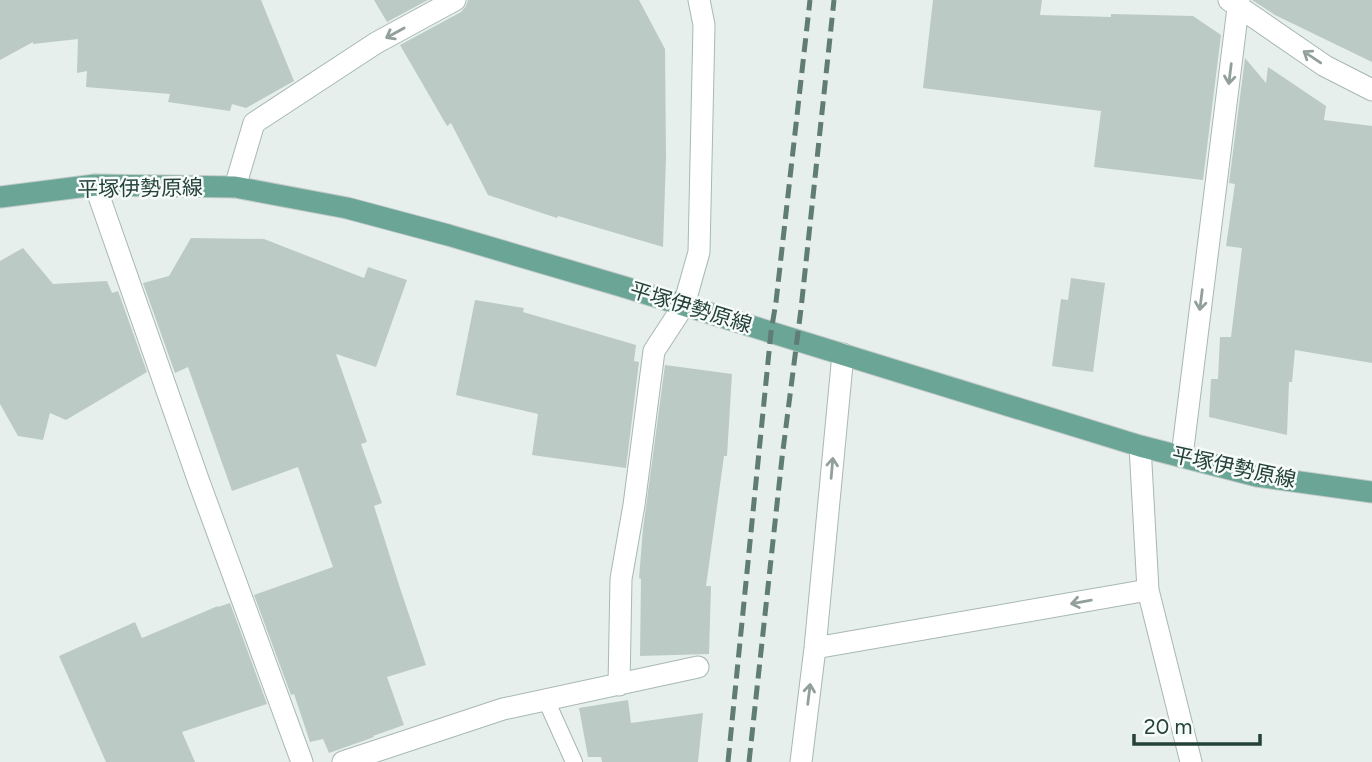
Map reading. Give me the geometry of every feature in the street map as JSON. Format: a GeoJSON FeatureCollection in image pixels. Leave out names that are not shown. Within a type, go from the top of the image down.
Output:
{"type":"FeatureCollection","features":[{"type":"Feature","properties":{"kind":"main road","name":"平塚伊勢原線"},"geometry":{"type":"LineString","coordinates":[[0,197],[95,185],[235,187],[359,212],[448,235],[684,305],[1140,446],[1256,476],[1372,492]]}},
{"type":"Feature","properties":{"kind":"street"},"geometry":{"type":"LineString","coordinates":[[235,187],[254,123],[376,43],[455,0]]}},
{"type":"Feature","properties":{"kind":"street"},"geometry":{"type":"LineString","coordinates":[[619,685],[621,579],[634,505],[654,351],[684,305],[699,252],[704,25],[699,0]]}},
{"type":"Feature","properties":{"kind":"street"},"geometry":{"type":"LineString","coordinates":[[1182,456],[1235,2],[1325,66],[1372,90]]}},
{"type":"Feature","properties":{"kind":"street"},"geometry":{"type":"LineString","coordinates":[[95,185],[199,482],[302,762]]}},
{"type":"Feature","properties":{"kind":"street"},"geometry":{"type":"LineString","coordinates":[[801,762],[815,648],[843,354]]}},
{"type":"Feature","properties":{"kind":"street"},"geometry":{"type":"LineString","coordinates":[[1140,446],[1148,590],[1191,762]]}},
{"type":"Feature","properties":{"kind":"street"},"geometry":{"type":"LineString","coordinates":[[815,648],[1148,590]]}},
{"type":"Feature","properties":{"kind":"street"},"geometry":{"type":"LineString","coordinates":[[343,762],[503,709],[698,667]]}},
{"type":"Feature","properties":{"kind":"lane"},"geometry":{"type":"LineString","coordinates":[[546,700],[574,762]]}},
{"type":"Feature","properties":{"kind":"building"},"geometry":{"type":"Polygon","coordinates":[[[0,0],[261,0],[294,81],[246,108],[232,104],[230,111],[168,102],[170,94],[86,87],[87,71],[77,73],[78,39],[33,42],[0,60],[0,0]]]}},
{"type":"Feature","properties":{"kind":"building"},"geometry":{"type":"Polygon","coordinates":[[[374,0],[428,0],[387,22],[374,0]]]}},
{"type":"Feature","properties":{"kind":"building"},"geometry":{"type":"Polygon","coordinates":[[[468,0],[639,0],[665,49],[663,247],[558,216],[557,218],[488,195],[451,123],[447,126],[400,45],[461,12],[468,0]]]}},
{"type":"Feature","properties":{"kind":"building"},"geometry":{"type":"Polygon","coordinates":[[[933,0],[1042,0],[1040,15],[1193,16],[1221,35],[1203,180],[1094,167],[1101,111],[923,88],[933,0]]]}},
{"type":"Feature","properties":{"kind":"building"},"geometry":{"type":"Polygon","coordinates":[[[1252,0],[1372,0],[1372,62],[1275,15],[1252,0]]]}},
{"type":"Feature","properties":{"kind":"building"},"geometry":{"type":"Polygon","coordinates":[[[1245,58],[1266,83],[1268,67],[1326,106],[1324,120],[1372,126],[1372,363],[1295,350],[1292,382],[1289,382],[1287,435],[1209,417],[1211,379],[1218,379],[1220,337],[1231,337],[1242,248],[1226,246],[1235,184],[1229,183],[1245,58]]]}},
{"type":"Feature","properties":{"kind":"building"},"geometry":{"type":"Polygon","coordinates":[[[191,238],[264,239],[364,278],[368,267],[407,280],[376,367],[336,354],[367,442],[361,444],[382,503],[374,506],[426,665],[387,677],[404,725],[329,753],[323,739],[310,742],[294,694],[291,695],[254,595],[333,567],[298,467],[232,491],[188,367],[175,373],[143,283],[169,276],[191,238]]]}},
{"type":"Feature","properties":{"kind":"building"},"geometry":{"type":"Polygon","coordinates":[[[23,248],[53,284],[107,281],[112,293],[118,291],[147,372],[66,420],[50,413],[43,440],[18,436],[0,404],[0,261],[23,248]]]}},
{"type":"Feature","properties":{"kind":"building"},"geometry":{"type":"Polygon","coordinates":[[[1071,278],[1105,283],[1093,372],[1052,366],[1061,299],[1068,300],[1071,278]]]}},
{"type":"Feature","properties":{"kind":"building"},"geometry":{"type":"Polygon","coordinates":[[[475,300],[524,308],[523,312],[636,345],[634,361],[639,362],[626,468],[532,455],[538,414],[456,395],[475,300]]]}},
{"type":"Feature","properties":{"kind":"building"},"geometry":{"type":"Polygon","coordinates":[[[665,365],[732,374],[727,456],[724,456],[706,586],[711,586],[709,654],[640,656],[639,578],[643,529],[665,365]]]}},
{"type":"Feature","properties":{"kind":"building"},"geometry":{"type":"Polygon","coordinates":[[[230,603],[267,704],[182,732],[195,762],[106,762],[59,656],[135,622],[142,638],[230,603]]]}},
{"type":"Feature","properties":{"kind":"building"},"geometry":{"type":"Polygon","coordinates":[[[628,700],[631,723],[703,713],[698,762],[602,762],[601,757],[588,757],[579,708],[628,700]]]}},
{"type":"Feature","properties":{"kind":"railway"},"geometry":{"type":"LineString","coordinates":[[728,762],[771,332],[810,0]]}},
{"type":"Feature","properties":{"kind":"railway"},"geometry":{"type":"LineString","coordinates":[[749,762],[834,0]]}}]}
